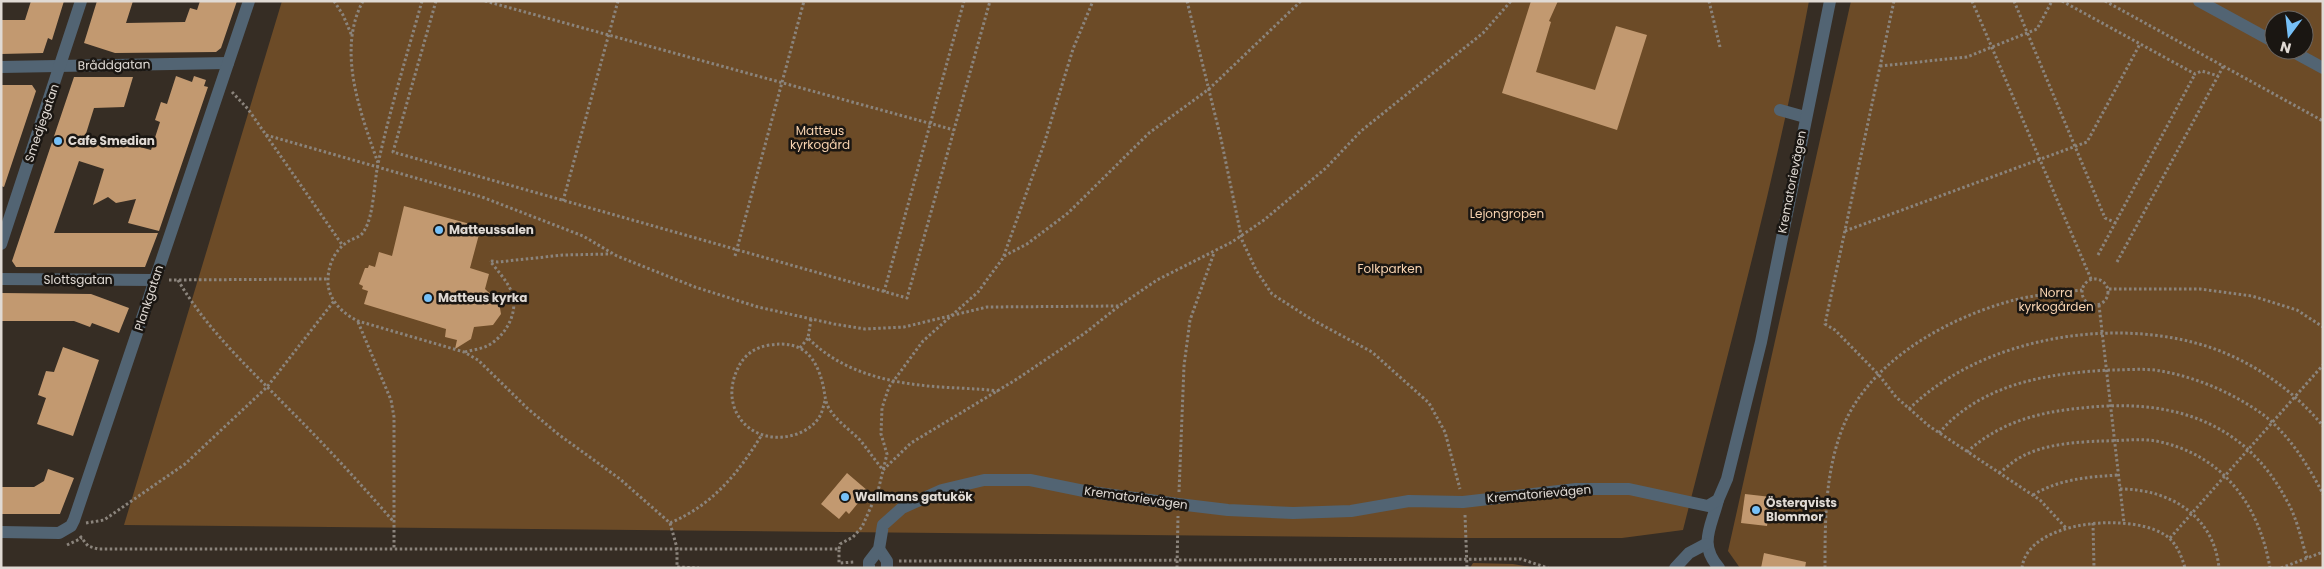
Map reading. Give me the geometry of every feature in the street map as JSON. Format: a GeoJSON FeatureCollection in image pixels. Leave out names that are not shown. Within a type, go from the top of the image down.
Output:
{"type":"FeatureCollection","features":[{"type":"Feature","properties":{"kind":"street","name":"Smedjegatan"},"geometry":{"type":"LineString","coordinates":[[1,244],[81,1]]}},
{"type":"Feature","properties":{"kind":"street","name":"Plankgatan"},"geometry":{"type":"LineString","coordinates":[[71,526],[77,513],[154,280],[169,219],[220,87],[249,1]]}},
{"type":"Feature","properties":{"kind":"street","name":"Krematorievägen"},"geometry":{"type":"LineString","coordinates":[[869,565],[878,548],[883,525],[902,508],[942,490],[984,480],[1030,480],[1084,491],[1178,504],[1228,510],[1293,513],[1351,510],[1409,501],[1463,502],[1576,489],[1629,489],[1708,506],[1718,500],[1728,479],[1761,342],[1805,116],[1830,1]]}},
{"type":"Feature","properties":{"kind":"street"},"geometry":{"type":"LineString","coordinates":[[2199,1],[2264,37]]}},
{"type":"Feature","properties":{"kind":"street"},"geometry":{"type":"LineString","coordinates":[[2308,60],[2323,68]]}},
{"type":"Feature","properties":{"kind":"street","name":"Bråddgatan"},"geometry":{"type":"LineString","coordinates":[[1,67],[228,63]]}},
{"type":"Feature","properties":{"kind":"street"},"geometry":{"type":"LineString","coordinates":[[1780,110],[1805,116]]}},
{"type":"Feature","properties":{"kind":"street","name":"Slottsgatan"},"geometry":{"type":"LineString","coordinates":[[1,279],[154,280]]}},
{"type":"Feature","properties":{"kind":"street"},"geometry":{"type":"LineString","coordinates":[[1718,500],[1706,544],[1712,560],[1719,568]]}},
{"type":"Feature","properties":{"kind":"street"},"geometry":{"type":"LineString","coordinates":[[1,532],[59,533],[71,526]]}},
{"type":"Feature","properties":{"kind":"street"},"geometry":{"type":"LineString","coordinates":[[1675,568],[1689,553],[1706,544]]}},
{"type":"Feature","properties":{"kind":"street"},"geometry":{"type":"LineString","coordinates":[[878,548],[887,564]]}},
{"type":"Feature","properties":{"kind":"path"},"geometry":{"type":"LineString","coordinates":[[334,1],[343,15],[352,36]]}},
{"type":"Feature","properties":{"kind":"path"},"geometry":{"type":"LineString","coordinates":[[363,1],[355,15],[352,36],[353,71],[358,106],[378,165]]}},
{"type":"Feature","properties":{"kind":"path"},"geometry":{"type":"LineString","coordinates":[[422,1],[378,165],[368,221],[364,232],[343,246],[332,259],[328,278],[329,290],[334,301],[342,310],[358,321],[464,352],[478,360],[527,408],[558,434],[620,479],[670,523],[677,548],[677,567],[699,568]]}},
{"type":"Feature","properties":{"kind":"path"},"geometry":{"type":"LineString","coordinates":[[436,1],[393,152],[907,298],[990,1]]}},
{"type":"Feature","properties":{"kind":"path"},"geometry":{"type":"LineString","coordinates":[[485,1],[954,130]]}},
{"type":"Feature","properties":{"kind":"path"},"geometry":{"type":"LineString","coordinates":[[563,200],[618,1]]}},
{"type":"Feature","properties":{"kind":"path"},"geometry":{"type":"LineString","coordinates":[[735,256],[804,1]]}},
{"type":"Feature","properties":{"kind":"path"},"geometry":{"type":"LineString","coordinates":[[884,292],[964,1]]}},
{"type":"Feature","properties":{"kind":"path"},"geometry":{"type":"LineString","coordinates":[[839,568],[840,544],[853,537],[862,526],[878,491],[887,454],[881,434],[882,408],[892,382],[924,341],[978,292],[1004,256],[1044,144],[1073,49],[1093,1]]}},
{"type":"Feature","properties":{"kind":"path"},"geometry":{"type":"LineString","coordinates":[[1187,1],[1209,90],[1241,236],[1256,270],[1272,294],[1311,319],[1372,352],[1429,403],[1445,432],[1463,502],[1467,568]]}},
{"type":"Feature","properties":{"kind":"path"},"geometry":{"type":"LineString","coordinates":[[1004,256],[1027,244],[1068,213],[1149,133],[1209,90],[1301,1]]}},
{"type":"Feature","properties":{"kind":"path"},"geometry":{"type":"LineString","coordinates":[[883,470],[911,443],[998,391],[1085,333],[1119,306],[1157,280],[1215,252],[1264,220],[1326,168],[1361,131],[1483,33],[1511,1]]}},
{"type":"Feature","properties":{"kind":"path"},"geometry":{"type":"LineString","coordinates":[[1708,1],[1720,47]]}},
{"type":"Feature","properties":{"kind":"path"},"geometry":{"type":"LineString","coordinates":[[1894,1],[1824,324],[1835,330],[1909,409],[1939,433],[2040,500],[2066,528]]}},
{"type":"Feature","properties":{"kind":"path"},"geometry":{"type":"LineString","coordinates":[[1972,1],[2091,279]]}},
{"type":"Feature","properties":{"kind":"path"},"geometry":{"type":"LineString","coordinates":[[2014,1],[2105,218],[2116,223]]}},
{"type":"Feature","properties":{"kind":"path"},"geometry":{"type":"LineString","coordinates":[[1880,66],[1967,57],[2037,29],[2052,1]]}},
{"type":"Feature","properties":{"kind":"path"},"geometry":{"type":"LineString","coordinates":[[2062,1],[2195,74]]}},
{"type":"Feature","properties":{"kind":"path"},"geometry":{"type":"LineString","coordinates":[[2105,1],[2323,121]]}},
{"type":"Feature","properties":{"kind":"path"},"geometry":{"type":"LineString","coordinates":[[1844,231],[2087,142],[2140,44]]}},
{"type":"Feature","properties":{"kind":"path"},"geometry":{"type":"LineString","coordinates":[[2117,262],[2224,65]]}},
{"type":"Feature","properties":{"kind":"path"},"geometry":{"type":"LineString","coordinates":[[2098,256],[2195,74],[2202,71],[2218,76]]}},
{"type":"Feature","properties":{"kind":"path"},"geometry":{"type":"LineString","coordinates":[[220,87],[235,94],[266,135],[343,246]]}},
{"type":"Feature","properties":{"kind":"path"},"geometry":{"type":"LineString","coordinates":[[266,135],[378,165],[482,197],[583,236],[614,254],[695,287],[758,307],[811,319],[865,329],[904,327],[987,307],[1119,306]]}},
{"type":"Feature","properties":{"kind":"path"},"geometry":{"type":"LineString","coordinates":[[1176,568],[1184,366],[1190,320],[1215,252]]}},
{"type":"Feature","properties":{"kind":"path"},"geometry":{"type":"LineString","coordinates":[[464,352],[487,346],[500,336],[509,324],[513,310],[512,294],[490,261],[498,262],[563,255],[614,254]]}},
{"type":"Feature","properties":{"kind":"path"},"geometry":{"type":"LineString","coordinates":[[154,280],[328,278]]}},
{"type":"Feature","properties":{"kind":"path"},"geometry":{"type":"LineString","coordinates":[[2091,279],[2099,279],[2106,282],[2109,289],[2108,297],[2099,304],[2089,304],[2083,298],[2082,290],[2085,283],[2091,279]]}},
{"type":"Feature","properties":{"kind":"path"},"geometry":{"type":"LineString","coordinates":[[178,280],[192,305],[221,340],[327,448],[393,521]]}},
{"type":"Feature","properties":{"kind":"path"},"geometry":{"type":"LineString","coordinates":[[2109,289],[2200,288],[2252,296],[2297,310],[2323,327]]}},
{"type":"Feature","properties":{"kind":"path"},"geometry":{"type":"LineString","coordinates":[[1825,568],[1826,499],[1831,464],[1841,431],[1853,409],[1879,375],[1907,351],[1938,331],[1971,315],[2007,302],[2082,290]]}},
{"type":"Feature","properties":{"kind":"path"},"geometry":{"type":"LineString","coordinates":[[71,526],[104,520],[186,464],[267,387],[334,301]]}},
{"type":"Feature","properties":{"kind":"path"},"geometry":{"type":"LineString","coordinates":[[2099,304],[2124,523]]}},
{"type":"Feature","properties":{"kind":"path"},"geometry":{"type":"LineString","coordinates":[[800,348],[808,338],[811,319]]}},
{"type":"Feature","properties":{"kind":"path"},"geometry":{"type":"LineString","coordinates":[[358,321],[391,400],[394,417],[394,549]]}},
{"type":"Feature","properties":{"kind":"path"},"geometry":{"type":"LineString","coordinates":[[1909,409],[1940,382],[1986,357],[2039,342],[2102,334],[2147,335],[2182,340],[2213,348],[2270,377],[2294,397],[2323,426]]}},
{"type":"Feature","properties":{"kind":"path"},"geometry":{"type":"LineString","coordinates":[[808,338],[821,352],[837,361],[892,382],[998,391]]}},
{"type":"Feature","properties":{"kind":"path"},"geometry":{"type":"LineString","coordinates":[[825,401],[819,418],[806,430],[774,439],[761,436],[738,417],[732,402],[731,387],[740,362],[750,352],[780,343],[800,348],[809,353],[817,367],[825,401],[830,410],[860,440],[883,470]]}},
{"type":"Feature","properties":{"kind":"path"},"geometry":{"type":"LineString","coordinates":[[2170,538],[2323,365]]}},
{"type":"Feature","properties":{"kind":"path"},"geometry":{"type":"LineString","coordinates":[[1939,433],[1952,418],[1970,404],[1994,392],[2045,377],[2106,370],[2158,370],[2182,376],[2231,394],[2256,410],[2272,423],[2298,453],[2323,494]]}},
{"type":"Feature","properties":{"kind":"path"},"geometry":{"type":"LineString","coordinates":[[1968,452],[1996,430],[2018,420],[2064,410],[2110,405],[2154,406],[2197,417],[2229,435],[2265,467],[2288,501],[2307,558]]}},
{"type":"Feature","properties":{"kind":"path"},"geometry":{"type":"LineString","coordinates":[[670,523],[693,513],[720,490],[741,468],[761,436]]}},
{"type":"Feature","properties":{"kind":"path"},"geometry":{"type":"LineString","coordinates":[[1999,473],[2021,456],[2064,444],[2155,441],[2173,446],[2210,463],[2225,476],[2248,503],[2256,518],[2267,549],[2270,568]]}},
{"type":"Feature","properties":{"kind":"path"},"geometry":{"type":"LineString","coordinates":[[2033,495],[2048,486],[2062,482],[2118,475]]}},
{"type":"Feature","properties":{"kind":"path"},"geometry":{"type":"LineString","coordinates":[[2120,489],[2133,489],[2166,497],[2182,504],[2193,512],[2212,538],[2217,550],[2219,568]]}},
{"type":"Feature","properties":{"kind":"path"},"geometry":{"type":"LineString","coordinates":[[2093,523],[2094,568]]}},
{"type":"Feature","properties":{"kind":"path"},"geometry":{"type":"LineString","coordinates":[[2022,568],[2022,562],[2031,549],[2048,536],[2066,528],[2093,523],[2124,523],[2156,530],[2170,538],[2181,554],[2185,568]]}},
{"type":"Feature","properties":{"kind":"path"},"geometry":{"type":"LineString","coordinates":[[71,526],[88,546],[98,549],[839,549]]}},
{"type":"Feature","properties":{"kind":"path"},"geometry":{"type":"LineString","coordinates":[[2281,568],[2323,552]]}},
{"type":"Feature","properties":{"kind":"path"},"geometry":{"type":"LineString","coordinates":[[887,564],[914,561],[1521,559],[1548,568]]}},
{"type":"Feature","properties":{"kind":"path"},"geometry":{"type":"LineString","coordinates":[[914,561],[914,568]]}},
{"type":"Feature","properties":{"kind":"path"},"geometry":{"type":"LineString","coordinates":[[839,563],[869,565]]}},
{"type":"Feature","properties":{"kind":"green space","name":"Folkparken"},"geometry":{"type":"Polygon","coordinates":[[[282,1],[1809,1],[1782,134],[1734,333],[1683,530],[1622,538],[1460,538],[124,525],[282,1]]]}},
{"type":"Feature","properties":{"kind":"green space","name":"Norra kyrkogården"},"geometry":{"type":"Polygon","coordinates":[[[1851,1],[2323,1],[2323,568],[1740,568],[1728,551],[1851,1]]]}},
{"type":"Feature","properties":{"kind":"green space"},"geometry":{"type":"Polygon","coordinates":[[[1473,563],[1513,564],[1537,568],[1470,568],[1473,563]]]}},
{"type":"Feature","properties":{"kind":"building"},"geometry":{"type":"Polygon","coordinates":[[[31,1],[64,1],[52,40],[48,38],[43,53],[1,54],[1,20],[25,20],[31,1]]]}},
{"type":"Feature","properties":{"kind":"building"},"geometry":{"type":"Polygon","coordinates":[[[97,1],[133,1],[126,23],[185,22],[190,8],[197,10],[200,1],[237,1],[221,48],[216,52],[115,53],[84,43],[97,1]]]}},
{"type":"Feature","properties":{"kind":"building"},"geometry":{"type":"Polygon","coordinates":[[[1531,1],[1558,1],[1549,21],[1551,22],[1536,72],[1595,90],[1616,26],[1647,35],[1617,130],[1502,93],[1531,1]]]}},
{"type":"Feature","properties":{"kind":"building"},"geometry":{"type":"Polygon","coordinates":[[[176,76],[192,82],[194,76],[206,80],[204,86],[208,87],[159,231],[128,223],[136,199],[116,203],[108,197],[93,205],[104,169],[79,161],[54,233],[158,233],[145,267],[16,267],[12,261],[74,77],[133,77],[124,107],[94,108],[84,140],[112,147],[114,140],[151,150],[160,122],[155,120],[161,102],[167,104],[176,76]]]}},
{"type":"Feature","properties":{"kind":"building"},"geometry":{"type":"Polygon","coordinates":[[[1,85],[32,85],[36,91],[4,187],[1,186],[1,85]]]}},
{"type":"Feature","properties":{"kind":"building"},"geometry":{"type":"Polygon","coordinates":[[[404,206],[481,227],[470,268],[489,274],[485,289],[499,302],[501,314],[493,325],[474,327],[471,339],[455,349],[457,340],[445,337],[446,329],[364,304],[368,291],[362,289],[363,286],[359,284],[365,268],[368,268],[369,265],[375,267],[379,252],[392,256],[404,206]]]}},
{"type":"Feature","properties":{"kind":"building"},"geometry":{"type":"Polygon","coordinates":[[[2,293],[91,294],[129,308],[119,333],[92,323],[90,327],[74,321],[2,321],[2,293]]]}},
{"type":"Feature","properties":{"kind":"building"},"geometry":{"type":"Polygon","coordinates":[[[63,347],[99,360],[73,436],[37,424],[46,398],[38,395],[46,371],[54,372],[63,347]]]}},
{"type":"Feature","properties":{"kind":"building"},"geometry":{"type":"Polygon","coordinates":[[[48,469],[74,478],[60,514],[1,514],[1,487],[34,487],[44,481],[48,469]]]}},
{"type":"Feature","properties":{"kind":"building","name":"Wallmans gatukök"},"geometry":{"type":"Polygon","coordinates":[[[847,473],[868,491],[849,514],[846,511],[839,519],[821,504],[847,473]]]}},
{"type":"Feature","properties":{"kind":"building","name":"Österqvists Blommor"},"geometry":{"type":"Polygon","coordinates":[[[1745,494],[1771,497],[1767,526],[1741,523],[1745,494]]]}},
{"type":"Feature","properties":{"kind":"building"},"geometry":{"type":"Polygon","coordinates":[[[1764,553],[1806,562],[1805,568],[1761,568],[1764,553]]]}},
{"type":"Feature","properties":{"kind":"place","name":"Cafe Smedian"},"geometry":{"type":"Point","coordinates":[58,141]}},
{"type":"Feature","properties":{"kind":"place","name":"Matteussalen"},"geometry":{"type":"Point","coordinates":[439,230]}},
{"type":"Feature","properties":{"kind":"place","name":"Matteus kyrka"},"geometry":{"type":"Point","coordinates":[428,298]}},
{"type":"Feature","properties":{"kind":"place","name":"Wallmans gatukök"},"geometry":{"type":"Point","coordinates":[845,497]}},
{"type":"Feature","properties":{"kind":"place","name":"Österqvists Blommor"},"geometry":{"type":"Point","coordinates":[1756,510]}},
{"type":"Feature","properties":{"kind":"park label","name":"Matteus kyrkogård"},"geometry":{"type":"Point","coordinates":[820,138]}},
{"type":"Feature","properties":{"kind":"park label","name":"Lejongropen"},"geometry":{"type":"Point","coordinates":[1507,214]}}]}
